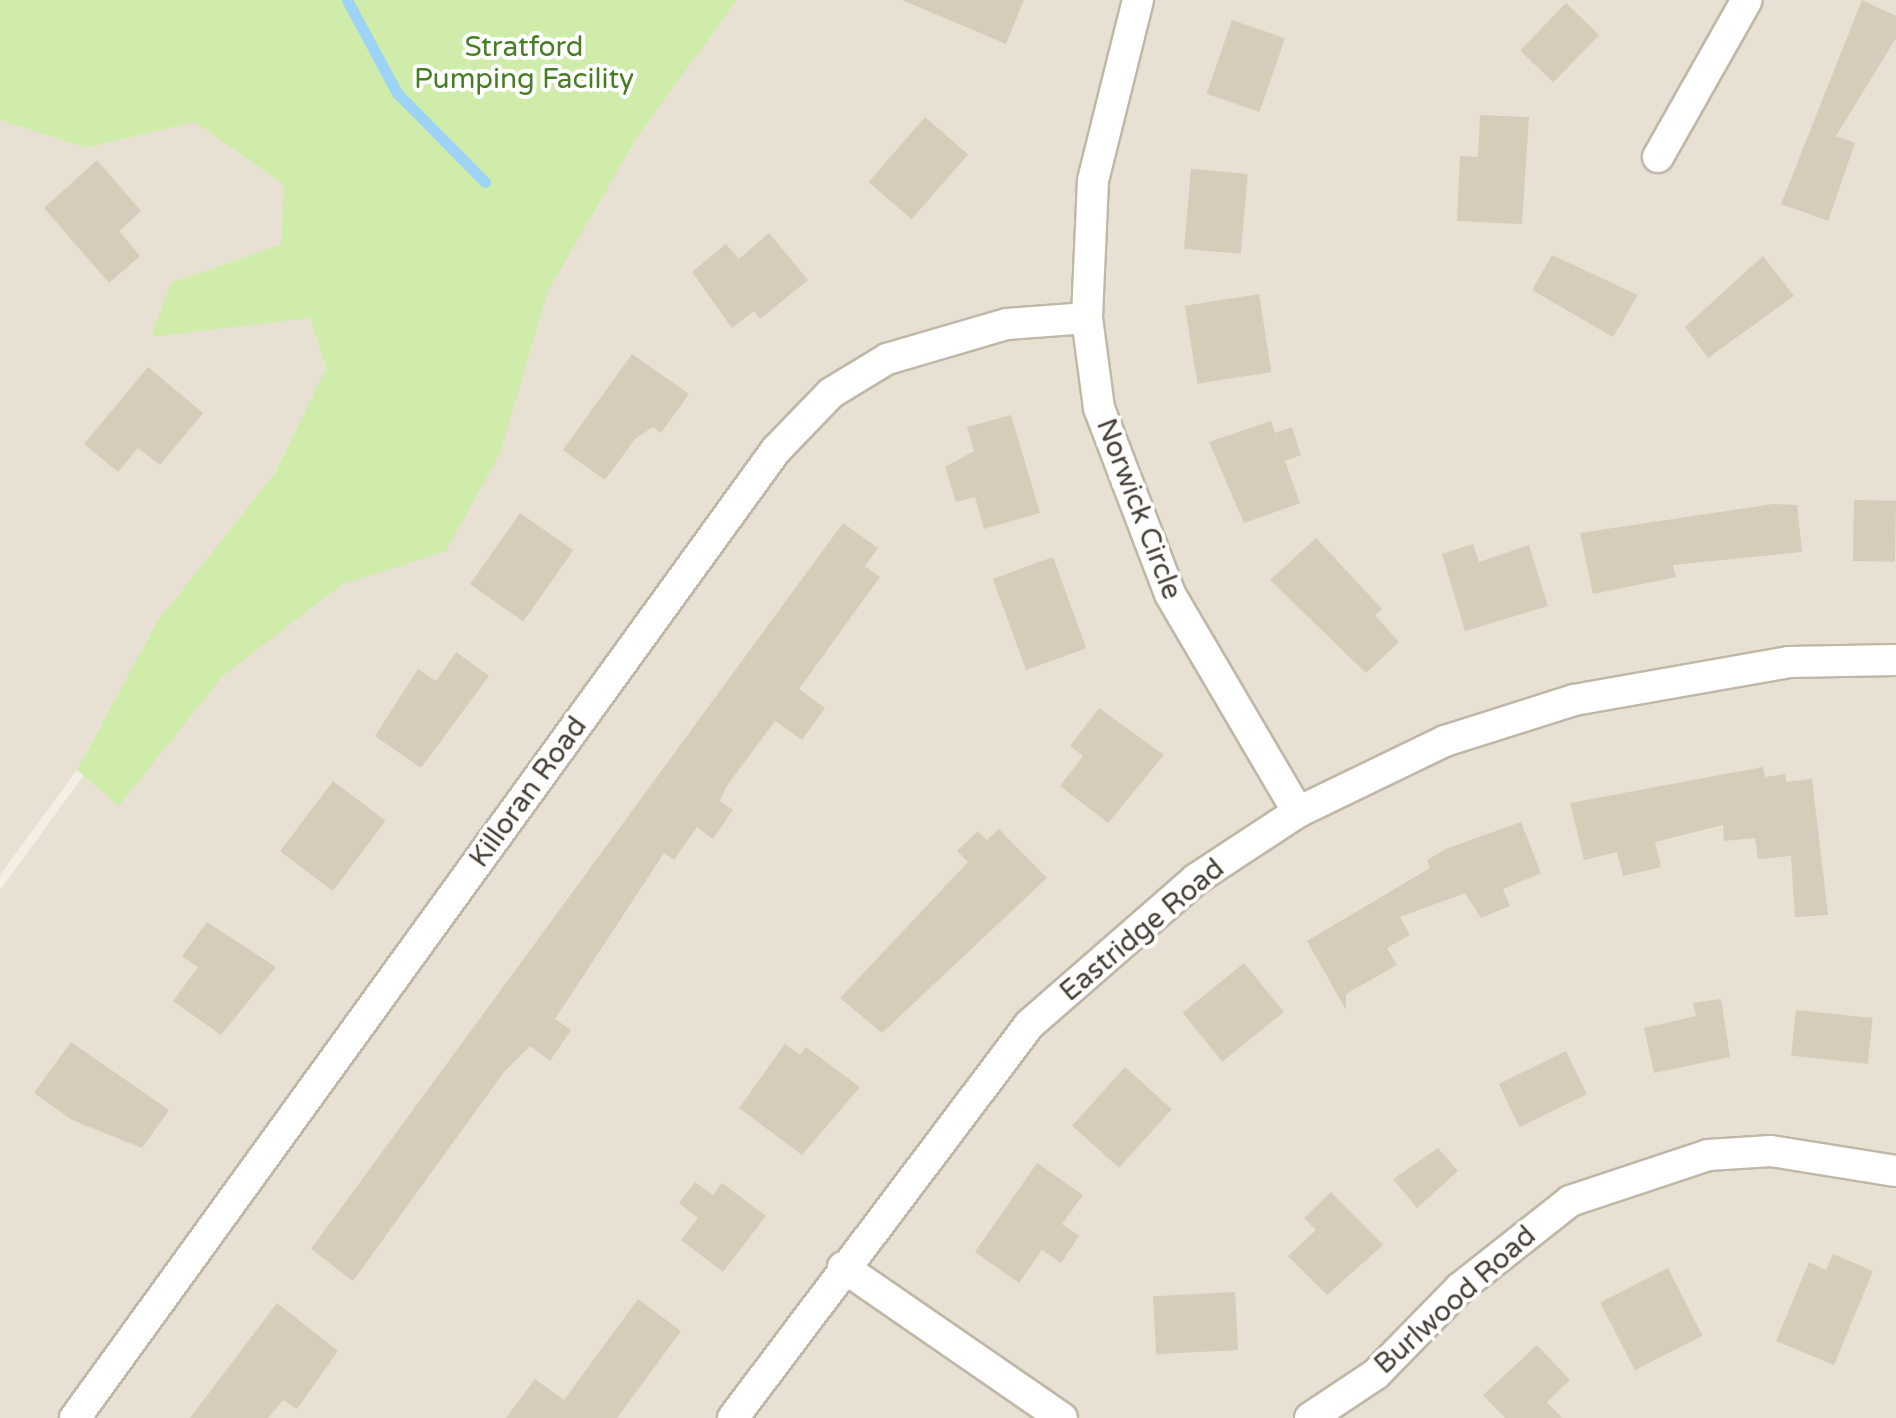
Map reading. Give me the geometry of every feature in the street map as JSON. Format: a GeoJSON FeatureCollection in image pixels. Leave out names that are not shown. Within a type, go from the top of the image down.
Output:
{"type":"FeatureCollection","features":[{"type":"Feature","properties":{"kind":"street","name":"Norwick Circle"},"geometry":{"type":"LineString","coordinates":[[1138,0],[1093,180],[1087,318],[1099,408],[1131,504],[1170,594],[1298,812]]}},
{"type":"Feature","properties":{"kind":"street"},"geometry":{"type":"LineString","coordinates":[[1658,157],[1747,0]]}},
{"type":"Feature","properties":{"kind":"street","name":"Killoran Road"},"geometry":{"type":"LineString","coordinates":[[75,1418],[776,450],[830,393],[887,359],[1007,324],[1087,318]]}},
{"type":"Feature","properties":{"kind":"street","name":"Eastridge Road"},"geometry":{"type":"LineString","coordinates":[[733,1418],[843,1266],[1030,1024],[1196,878],[1298,812],[1445,741],[1574,700],[1789,662],[1896,660]]}},
{"type":"Feature","properties":{"kind":"street","name":"Burlwood Road"},"geometry":{"type":"LineString","coordinates":[[1310,1418],[1376,1374],[1460,1288],[1570,1201],[1708,1155],[1772,1151],[1896,1171]]}},
{"type":"Feature","properties":{"kind":"street"},"geometry":{"type":"LineString","coordinates":[[843,1266],[1062,1418]]}},
{"type":"Feature","properties":{"kind":"shaded area"},"geometry":{"type":"Polygon","coordinates":[[[649,0],[1896,0],[1896,1418],[0,1418],[0,890],[649,0]]]}},
{"type":"Feature","properties":{"kind":"shaded area"},"geometry":{"type":"Polygon","coordinates":[[[0,120],[86,148],[195,122],[284,185],[281,244],[171,283],[310,318],[326,370],[274,474],[158,622],[77,770],[0,875],[0,120]]]}},
{"type":"Feature","properties":{"kind":"green space","name":"Stratford Pumping Facility"},"geometry":{"type":"Polygon","coordinates":[[[0,0],[737,0],[637,137],[548,291],[500,453],[446,551],[341,585],[223,676],[119,806],[77,770],[157,622],[274,474],[326,369],[310,318],[151,337],[171,283],[281,244],[284,185],[195,122],[86,148],[0,120],[0,0]]]}},
{"type":"Feature","properties":{"kind":"building"},"geometry":{"type":"Polygon","coordinates":[[[902,0],[1024,0],[1006,44],[902,0]]]}},
{"type":"Feature","properties":{"kind":"building"},"geometry":{"type":"Polygon","coordinates":[[[1862,0],[1896,16],[1896,38],[1836,136],[1855,143],[1828,221],[1781,204],[1862,0]]]}},
{"type":"Feature","properties":{"kind":"building"},"geometry":{"type":"Polygon","coordinates":[[[1566,3],[1599,35],[1553,82],[1520,50],[1566,3]]]}},
{"type":"Feature","properties":{"kind":"building"},"geometry":{"type":"Polygon","coordinates":[[[1232,20],[1285,38],[1260,112],[1207,94],[1232,20]]]}},
{"type":"Feature","properties":{"kind":"building"},"geometry":{"type":"Polygon","coordinates":[[[1480,115],[1529,117],[1522,224],[1457,221],[1460,156],[1478,157],[1480,115]]]}},
{"type":"Feature","properties":{"kind":"building"},"geometry":{"type":"Polygon","coordinates":[[[925,117],[968,154],[912,219],[869,182],[925,117]]]}},
{"type":"Feature","properties":{"kind":"building"},"geometry":{"type":"Polygon","coordinates":[[[97,160],[141,211],[119,231],[140,256],[109,283],[44,208],[97,160]]]}},
{"type":"Feature","properties":{"kind":"building"},"geometry":{"type":"Polygon","coordinates":[[[1191,169],[1248,174],[1241,254],[1184,249],[1191,169]]]}},
{"type":"Feature","properties":{"kind":"building"},"geometry":{"type":"Polygon","coordinates":[[[769,233],[808,280],[760,319],[754,311],[732,328],[692,272],[726,244],[739,259],[769,233]]]}},
{"type":"Feature","properties":{"kind":"building"},"geometry":{"type":"Polygon","coordinates":[[[1552,255],[1638,295],[1613,337],[1532,290],[1552,255]]]}},
{"type":"Feature","properties":{"kind":"building"},"geometry":{"type":"Polygon","coordinates":[[[1763,256],[1794,296],[1708,358],[1685,327],[1763,256]]]}},
{"type":"Feature","properties":{"kind":"building"},"geometry":{"type":"Polygon","coordinates":[[[1259,294],[1271,372],[1197,384],[1185,306],[1259,294]]]}},
{"type":"Feature","properties":{"kind":"building"},"geometry":{"type":"Polygon","coordinates":[[[632,354],[689,394],[661,433],[653,427],[635,439],[605,480],[563,450],[632,354]]]}},
{"type":"Feature","properties":{"kind":"building"},"geometry":{"type":"Polygon","coordinates":[[[148,367],[203,413],[160,465],[138,448],[118,472],[84,444],[148,367]]]}},
{"type":"Feature","properties":{"kind":"building"},"geometry":{"type":"Polygon","coordinates":[[[1011,415],[1040,513],[984,529],[975,497],[956,502],[945,467],[974,451],[967,427],[1011,415]]]}},
{"type":"Feature","properties":{"kind":"building"},"geometry":{"type":"Polygon","coordinates":[[[1271,421],[1275,433],[1292,427],[1301,455],[1285,461],[1300,503],[1244,523],[1209,442],[1271,421]]]}},
{"type":"Feature","properties":{"kind":"building"},"geometry":{"type":"Polygon","coordinates":[[[1854,500],[1896,501],[1895,562],[1853,561],[1854,500]]]}},
{"type":"Feature","properties":{"kind":"building"},"geometry":{"type":"Polygon","coordinates":[[[1773,504],[1797,505],[1802,552],[1673,565],[1676,577],[1593,594],[1580,533],[1773,504]]]}},
{"type":"Feature","properties":{"kind":"building"},"geometry":{"type":"Polygon","coordinates":[[[520,513],[573,550],[523,622],[470,584],[520,513]]]}},
{"type":"Feature","properties":{"kind":"building"},"geometry":{"type":"Polygon","coordinates":[[[843,523],[878,548],[865,566],[880,577],[799,689],[825,708],[802,740],[775,721],[726,787],[720,801],[733,810],[713,839],[697,827],[674,860],[664,853],[555,1019],[571,1030],[550,1061],[530,1046],[504,1072],[353,1281],[311,1249],[843,523]]]}},
{"type":"Feature","properties":{"kind":"building"},"geometry":{"type":"Polygon","coordinates":[[[1316,538],[1382,609],[1375,615],[1399,642],[1366,673],[1270,580],[1316,538]]]}},
{"type":"Feature","properties":{"kind":"building"},"geometry":{"type":"Polygon","coordinates":[[[1473,544],[1479,562],[1529,545],[1548,606],[1465,631],[1442,554],[1473,544]]]}},
{"type":"Feature","properties":{"kind":"building"},"geometry":{"type":"Polygon","coordinates":[[[1053,557],[1086,648],[1026,670],[993,579],[1053,557]]]}},
{"type":"Feature","properties":{"kind":"building"},"geometry":{"type":"Polygon","coordinates":[[[456,652],[489,676],[421,768],[375,736],[418,669],[436,681],[456,652]]]}},
{"type":"Feature","properties":{"kind":"building"},"geometry":{"type":"Polygon","coordinates":[[[1099,708],[1164,755],[1108,823],[1060,786],[1083,756],[1070,746],[1099,708]]]}},
{"type":"Feature","properties":{"kind":"building"},"geometry":{"type":"Polygon","coordinates":[[[1763,767],[1765,777],[1785,774],[1786,782],[1812,779],[1828,915],[1795,917],[1791,856],[1758,859],[1755,838],[1724,841],[1723,825],[1655,842],[1661,867],[1623,876],[1617,852],[1584,860],[1570,803],[1763,767]]]}},
{"type":"Feature","properties":{"kind":"building"},"geometry":{"type":"Polygon","coordinates":[[[333,781],[386,821],[333,891],[280,851],[333,781]]]}},
{"type":"Feature","properties":{"kind":"building"},"geometry":{"type":"Polygon","coordinates":[[[1521,822],[1541,873],[1503,889],[1510,906],[1481,918],[1465,893],[1400,917],[1410,935],[1387,948],[1397,965],[1346,994],[1346,1010],[1307,941],[1430,868],[1427,860],[1446,849],[1521,822]]]}},
{"type":"Feature","properties":{"kind":"building"},"geometry":{"type":"Polygon","coordinates":[[[999,829],[1047,878],[882,1033],[840,998],[968,862],[957,851],[978,831],[987,840],[999,829]]]}},
{"type":"Feature","properties":{"kind":"building"},"geometry":{"type":"Polygon","coordinates":[[[207,922],[276,967],[221,1035],[173,1001],[198,967],[182,956],[207,922]]]}},
{"type":"Feature","properties":{"kind":"building"},"geometry":{"type":"Polygon","coordinates":[[[1244,963],[1284,1012],[1222,1062],[1183,1013],[1244,963]]]}},
{"type":"Feature","properties":{"kind":"building"},"geometry":{"type":"Polygon","coordinates":[[[1721,999],[1730,1057],[1654,1073],[1644,1028],[1696,1016],[1693,1003],[1721,999]]]}},
{"type":"Feature","properties":{"kind":"building"},"geometry":{"type":"Polygon","coordinates":[[[1796,1010],[1873,1018],[1868,1064],[1791,1056],[1796,1010]]]}},
{"type":"Feature","properties":{"kind":"building"},"geometry":{"type":"Polygon","coordinates":[[[71,1042],[169,1110],[142,1148],[72,1120],[34,1093],[71,1042]]]}},
{"type":"Feature","properties":{"kind":"building"},"geometry":{"type":"Polygon","coordinates":[[[785,1044],[800,1055],[806,1047],[860,1087],[802,1155],[739,1108],[785,1044]]]}},
{"type":"Feature","properties":{"kind":"building"},"geometry":{"type":"Polygon","coordinates":[[[1566,1051],[1587,1094],[1520,1127],[1499,1084],[1566,1051]]]}},
{"type":"Feature","properties":{"kind":"building"},"geometry":{"type":"Polygon","coordinates":[[[1125,1067],[1172,1109],[1119,1168],[1072,1126],[1125,1067]]]}},
{"type":"Feature","properties":{"kind":"building"},"geometry":{"type":"Polygon","coordinates":[[[1438,1148],[1458,1171],[1417,1208],[1393,1179],[1438,1148]]]}},
{"type":"Feature","properties":{"kind":"building"},"geometry":{"type":"Polygon","coordinates":[[[1037,1163],[1083,1195],[1062,1224],[1079,1236],[1061,1263],[1042,1250],[1019,1283],[975,1252],[1037,1163]]]}},
{"type":"Feature","properties":{"kind":"building"},"geometry":{"type":"Polygon","coordinates":[[[695,1182],[713,1195],[722,1183],[766,1216],[723,1272],[681,1240],[698,1218],[679,1203],[695,1182]]]}},
{"type":"Feature","properties":{"kind":"building"},"geometry":{"type":"Polygon","coordinates":[[[1331,1192],[1383,1245],[1327,1295],[1288,1256],[1316,1230],[1304,1218],[1331,1192]]]}},
{"type":"Feature","properties":{"kind":"building"},"geometry":{"type":"Polygon","coordinates":[[[1833,1254],[1873,1271],[1834,1365],[1776,1341],[1809,1262],[1826,1270],[1833,1254]]]}},
{"type":"Feature","properties":{"kind":"building"},"geometry":{"type":"Polygon","coordinates":[[[1668,1268],[1703,1336],[1635,1370],[1600,1303],[1668,1268]]]}},
{"type":"Feature","properties":{"kind":"building"},"geometry":{"type":"Polygon","coordinates":[[[1235,1292],[1238,1350],[1156,1354],[1153,1296],[1235,1292]]]}},
{"type":"Feature","properties":{"kind":"building"},"geometry":{"type":"Polygon","coordinates":[[[638,1299],[681,1331],[617,1418],[506,1418],[535,1379],[564,1400],[638,1299]]]}},
{"type":"Feature","properties":{"kind":"building"},"geometry":{"type":"Polygon","coordinates":[[[277,1303],[338,1351],[297,1409],[283,1400],[268,1418],[190,1418],[277,1303]]]}},
{"type":"Feature","properties":{"kind":"building"},"geometry":{"type":"Polygon","coordinates":[[[1537,1345],[1570,1380],[1547,1402],[1562,1418],[1505,1418],[1483,1395],[1537,1345]]]}},
{"type":"Feature","properties":{"kind":"waterway"},"geometry":{"type":"LineString","coordinates":[[347,0],[397,93],[485,182]]}}]}
